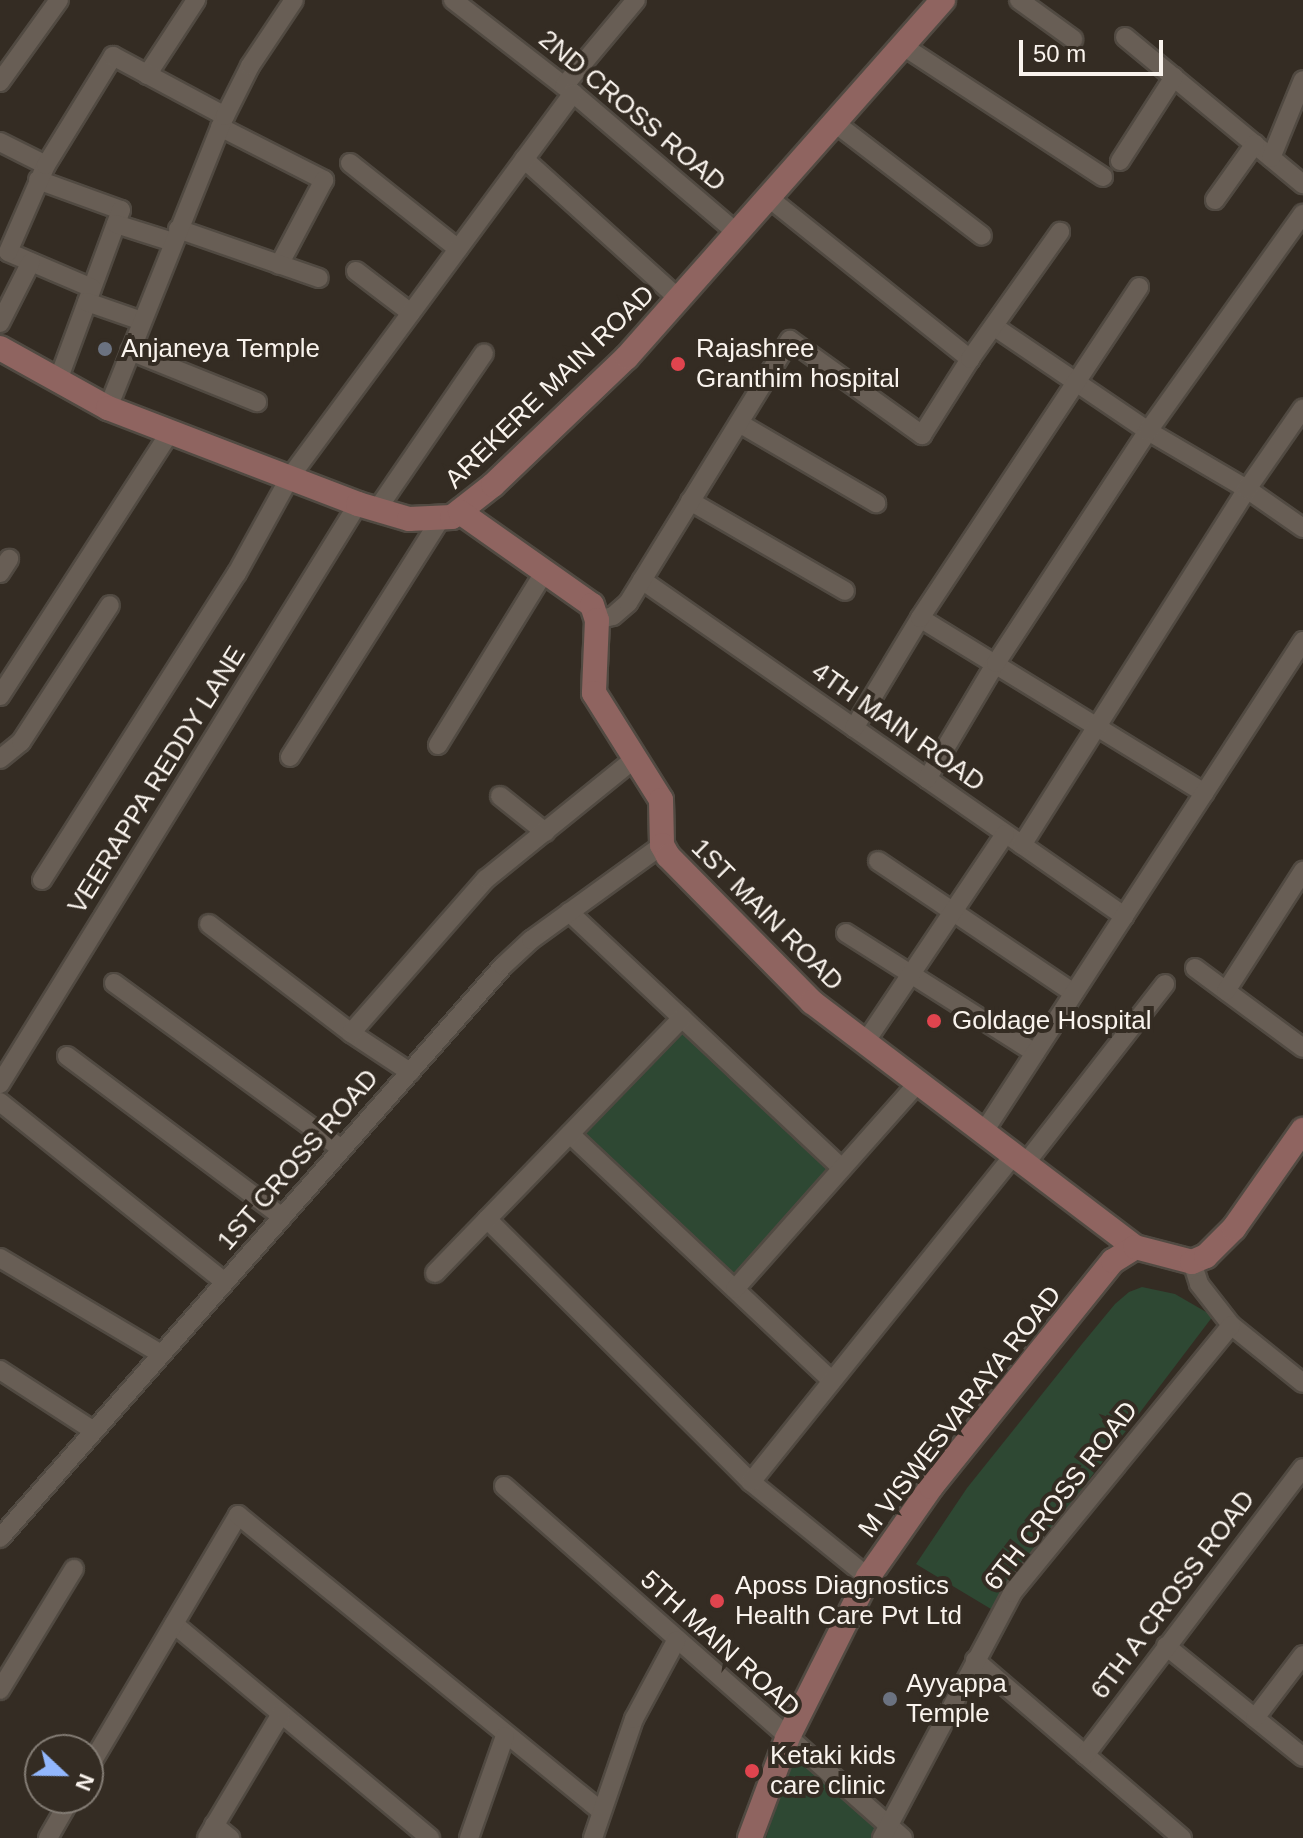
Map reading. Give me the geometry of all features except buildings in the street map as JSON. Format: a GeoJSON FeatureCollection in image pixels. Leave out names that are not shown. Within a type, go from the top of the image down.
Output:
{"type":"FeatureCollection","features":[{"type":"Feature","properties":{"kind":"street"},"geometry":{"type":"LineString","coordinates":[[0,82],[59,0]]}},
{"type":"Feature","properties":{"kind":"street"},"geometry":{"type":"LineString","coordinates":[[147,75],[196,0]]}},
{"type":"Feature","properties":{"kind":"street","name":"2ND CROSS ROAD"},"geometry":{"type":"LineString","coordinates":[[453,0],[569,90],[738,234]]}},
{"type":"Feature","properties":{"kind":"street"},"geometry":{"type":"LineString","coordinates":[[42,880],[237,573],[290,477],[524,159],[569,90],[636,0]]}},
{"type":"Feature","properties":{"kind":"street","name":"AREKERE MAIN ROAD"},"geometry":{"type":"LineString","coordinates":[[0,348],[108,408],[367,507],[409,519],[450,516],[575,408],[680,300],[943,0]]}},
{"type":"Feature","properties":{"kind":"street"},"geometry":{"type":"LineString","coordinates":[[1019,0],[1073,39]]}},
{"type":"Feature","properties":{"kind":"street"},"geometry":{"type":"LineString","coordinates":[[108,408],[223,121],[250,66],[288,2]]}},
{"type":"Feature","properties":{"kind":"street"},"geometry":{"type":"LineString","coordinates":[[1125,37],[1303,184]]}},
{"type":"Feature","properties":{"kind":"street"},"geometry":{"type":"LineString","coordinates":[[903,46],[1103,177]]}},
{"type":"Feature","properties":{"kind":"street"},"geometry":{"type":"LineString","coordinates":[[142,321],[8,252],[42,173],[113,56],[324,180],[279,265]]}},
{"type":"Feature","properties":{"kind":"street"},"geometry":{"type":"LineString","coordinates":[[1120,161],[1174,77]]}},
{"type":"Feature","properties":{"kind":"street"},"geometry":{"type":"LineString","coordinates":[[1271,158],[1303,80]]}},
{"type":"Feature","properties":{"kind":"street"},"geometry":{"type":"LineString","coordinates":[[835,123],[982,236]]}},
{"type":"Feature","properties":{"kind":"street"},"geometry":{"type":"LineString","coordinates":[[0,142],[42,173],[121,210],[58,380]]}},
{"type":"Feature","properties":{"kind":"street"},"geometry":{"type":"LineString","coordinates":[[1215,200],[1255,144]]}},
{"type":"Feature","properties":{"kind":"street"},"geometry":{"type":"LineString","coordinates":[[524,159],[680,300]]}},
{"type":"Feature","properties":{"kind":"street"},"geometry":{"type":"LineString","coordinates":[[350,163],[458,249]]}},
{"type":"Feature","properties":{"kind":"street"},"geometry":{"type":"LineString","coordinates":[[769,198],[970,359]]}},
{"type":"Feature","properties":{"kind":"street"},"geometry":{"type":"LineString","coordinates":[[927,779],[996,663],[1148,431],[1303,214]]}},
{"type":"Feature","properties":{"kind":"street"},"geometry":{"type":"LineString","coordinates":[[116,224],[176,235],[319,278]]}},
{"type":"Feature","properties":{"kind":"street"},"geometry":{"type":"LineString","coordinates":[[290,757],[450,516],[545,571],[592,605],[597,620],[619,610],[642,580],[790,340],[922,435],[970,359],[1060,232]]}},
{"type":"Feature","properties":{"kind":"street"},"geometry":{"type":"LineString","coordinates":[[0,323],[31,262]]}},
{"type":"Feature","properties":{"kind":"street"},"geometry":{"type":"LineString","coordinates":[[356,271],[411,313]]}},
{"type":"Feature","properties":{"kind":"street"},"geometry":{"type":"LineString","coordinates":[[854,728],[920,618],[1139,287]]}},
{"type":"Feature","properties":{"kind":"street"},"geometry":{"type":"LineString","coordinates":[[995,327],[1148,431],[1247,489],[1303,528]]}},
{"type":"Feature","properties":{"kind":"street"},"geometry":{"type":"LineString","coordinates":[[130,351],[257,402]]}},
{"type":"Feature","properties":{"kind":"street","name":"VEERAPPA REDDY LANE"},"geometry":{"type":"LineString","coordinates":[[0,1084],[367,507],[484,353]]}},
{"type":"Feature","properties":{"kind":"street"},"geometry":{"type":"LineString","coordinates":[[1022,845],[1247,489],[1303,408]]}},
{"type":"Feature","properties":{"kind":"street"},"geometry":{"type":"LineString","coordinates":[[739,423],[876,503]]}},
{"type":"Feature","properties":{"kind":"street"},"geometry":{"type":"LineString","coordinates":[[0,696],[170,432]]}},
{"type":"Feature","properties":{"kind":"street"},"geometry":{"type":"LineString","coordinates":[[690,501],[845,591]]}},
{"type":"Feature","properties":{"kind":"street"},"geometry":{"type":"LineString","coordinates":[[438,745],[545,571]]}},
{"type":"Feature","properties":{"kind":"street","name":"4TH MAIN ROAD"},"geometry":{"type":"LineString","coordinates":[[642,580],[1124,916]]}},
{"type":"Feature","properties":{"kind":"street"},"geometry":{"type":"LineString","coordinates":[[0,759],[21,742],[110,605]]}},
{"type":"Feature","properties":{"kind":"street"},"geometry":{"type":"LineString","coordinates":[[920,618],[1204,793]]}},
{"type":"Feature","properties":{"kind":"street","name":"1ST MAIN ROAD"},"geometry":{"type":"LineString","coordinates":[[597,620],[594,693],[661,800],[662,845],[668,856],[787,980],[864,1044],[1135,1247]]}},
{"type":"Feature","properties":{"kind":"street"},"geometry":{"type":"LineString","coordinates":[[983,1133],[1303,641]]}},
{"type":"Feature","properties":{"kind":"street"},"geometry":{"type":"LineString","coordinates":[[351,1033],[486,879],[634,759]]}},
{"type":"Feature","properties":{"kind":"street"},"geometry":{"type":"LineString","coordinates":[[500,796],[545,832]]}},
{"type":"Feature","properties":{"kind":"street"},"geometry":{"type":"LineString","coordinates":[[864,1044],[1005,834]]}},
{"type":"Feature","properties":{"kind":"street","name":"1ST CROSS ROAD"},"geometry":{"type":"LineString","coordinates":[[3,1528],[94,1431],[503,966],[569,912],[662,845]]}},
{"type":"Feature","properties":{"kind":"street"},"geometry":{"type":"LineString","coordinates":[[878,861],[1074,993]]}},
{"type":"Feature","properties":{"kind":"street"},"geometry":{"type":"LineString","coordinates":[[1226,991],[1303,871]]}},
{"type":"Feature","properties":{"kind":"street"},"geometry":{"type":"LineString","coordinates":[[569,912],[842,1168]]}},
{"type":"Feature","properties":{"kind":"street"},"geometry":{"type":"LineString","coordinates":[[209,924],[351,1033],[410,1072]]}},
{"type":"Feature","properties":{"kind":"street"},"geometry":{"type":"LineString","coordinates":[[846,933],[1035,1053]]}},
{"type":"Feature","properties":{"kind":"street"},"geometry":{"type":"LineString","coordinates":[[1195,968],[1303,1048]]}},
{"type":"Feature","properties":{"kind":"street"},"geometry":{"type":"LineString","coordinates":[[114,983],[342,1149]]}},
{"type":"Feature","properties":{"kind":"street"},"geometry":{"type":"LineString","coordinates":[[751,1482],[1165,984]]}},
{"type":"Feature","properties":{"kind":"street"},"geometry":{"type":"LineString","coordinates":[[435,1273],[682,1018]]}},
{"type":"Feature","properties":{"kind":"street"},"geometry":{"type":"LineString","coordinates":[[67,1056],[282,1217]]}},
{"type":"Feature","properties":{"kind":"street"},"geometry":{"type":"LineString","coordinates":[[735,1289],[917,1084]]}},
{"type":"Feature","properties":{"kind":"street"},"geometry":{"type":"LineString","coordinates":[[0,1102],[225,1282]]}},
{"type":"Feature","properties":{"kind":"street"},"geometry":{"type":"LineString","coordinates":[[1135,1247],[1192,1262],[1206,1256],[1227,1236],[1303,1130]]}},
{"type":"Feature","properties":{"kind":"street"},"geometry":{"type":"LineString","coordinates":[[570,1134],[832,1381]]}},
{"type":"Feature","properties":{"kind":"street"},"geometry":{"type":"LineString","coordinates":[[487,1219],[751,1482],[868,1577]]}},
{"type":"Feature","properties":{"kind":"street","name":"M VISWESVARAYA ROAD"},"geometry":{"type":"LineString","coordinates":[[750,1838],[787,1739],[868,1577],[931,1487],[1103,1273],[1122,1253],[1135,1247]]}},
{"type":"Feature","properties":{"kind":"street"},"geometry":{"type":"LineString","coordinates":[[0,1258],[161,1354]]}},
{"type":"Feature","properties":{"kind":"street"},"geometry":{"type":"LineString","coordinates":[[1192,1262],[1199,1284],[1231,1325],[1303,1383]]}},
{"type":"Feature","properties":{"kind":"street","name":"6TH CROSS ROAD"},"geometry":{"type":"LineString","coordinates":[[884,1831],[1012,1593],[1231,1325]]}},
{"type":"Feature","properties":{"kind":"street"},"geometry":{"type":"LineString","coordinates":[[0,1370],[94,1431]]}},
{"type":"Feature","properties":{"kind":"street","name":"6TH A CROSS ROAD"},"geometry":{"type":"LineString","coordinates":[[1085,1755],[1303,1468]]}},
{"type":"Feature","properties":{"kind":"street","name":"5TH MAIN ROAD"},"geometry":{"type":"LineString","coordinates":[[504,1486],[787,1739],[884,1831],[903,1838]]}},
{"type":"Feature","properties":{"kind":"street"},"geometry":{"type":"LineString","coordinates":[[104,1742],[238,1515],[505,1736],[601,1811]]}},
{"type":"Feature","properties":{"kind":"street"},"geometry":{"type":"LineString","coordinates":[[0,1690],[74,1569]]}},
{"type":"Feature","properties":{"kind":"street"},"geometry":{"type":"LineString","coordinates":[[174,1624],[430,1838]]}},
{"type":"Feature","properties":{"kind":"street"},"geometry":{"type":"LineString","coordinates":[[593,1838],[634,1719],[676,1641]]}},
{"type":"Feature","properties":{"kind":"street"},"geometry":{"type":"LineString","coordinates":[[1166,1646],[1303,1757]]}},
{"type":"Feature","properties":{"kind":"street"},"geometry":{"type":"LineString","coordinates":[[1255,1718],[1303,1655]]}},
{"type":"Feature","properties":{"kind":"street"},"geometry":{"type":"LineString","coordinates":[[975,1660],[1182,1838]]}},
{"type":"Feature","properties":{"kind":"street"},"geometry":{"type":"LineString","coordinates":[[230,1838],[210,1832],[281,1714]]}},
{"type":"Feature","properties":{"kind":"street"},"geometry":{"type":"LineString","coordinates":[[469,1838],[505,1736]]}},
{"type":"Feature","properties":{"kind":"street"},"geometry":{"type":"LineString","coordinates":[[48,1838],[62,1814]]}},
{"type":"Feature","properties":{"kind":"green space"},"geometry":{"type":"Polygon","coordinates":[[[682,1018],[842,1167],[732,1285],[572,1136],[682,1018]]]}},
{"type":"Feature","properties":{"kind":"green space"},"geometry":{"type":"Polygon","coordinates":[[[1142,1287],[1175,1294],[1213,1316],[991,1609],[916,1564],[967,1488],[1082,1344],[1115,1304],[1129,1292],[1142,1287]]]}},
{"type":"Feature","properties":{"kind":"green space"},"geometry":{"type":"Polygon","coordinates":[[[792,1755],[878,1825],[873,1838],[766,1838],[792,1755]]]}},
{"type":"Feature","properties":{"kind":"place","name":"Anjaneya Temple"},"geometry":{"type":"Point","coordinates":[105,349]}},
{"type":"Feature","properties":{"kind":"place","name":"Rajashree Granthim hospital"},"geometry":{"type":"Point","coordinates":[678,364]}},
{"type":"Feature","properties":{"kind":"place","name":"Goldage Hospital"},"geometry":{"type":"Point","coordinates":[934,1021]}},
{"type":"Feature","properties":{"kind":"place","name":"Aposs Diagnostics Health Care Pvt Ltd"},"geometry":{"type":"Point","coordinates":[717,1601]}},
{"type":"Feature","properties":{"kind":"place","name":"Ayyappa Temple"},"geometry":{"type":"Point","coordinates":[890,1699]}},
{"type":"Feature","properties":{"kind":"place","name":"Ketaki kids care clinic"},"geometry":{"type":"Point","coordinates":[752,1771]}}]}
